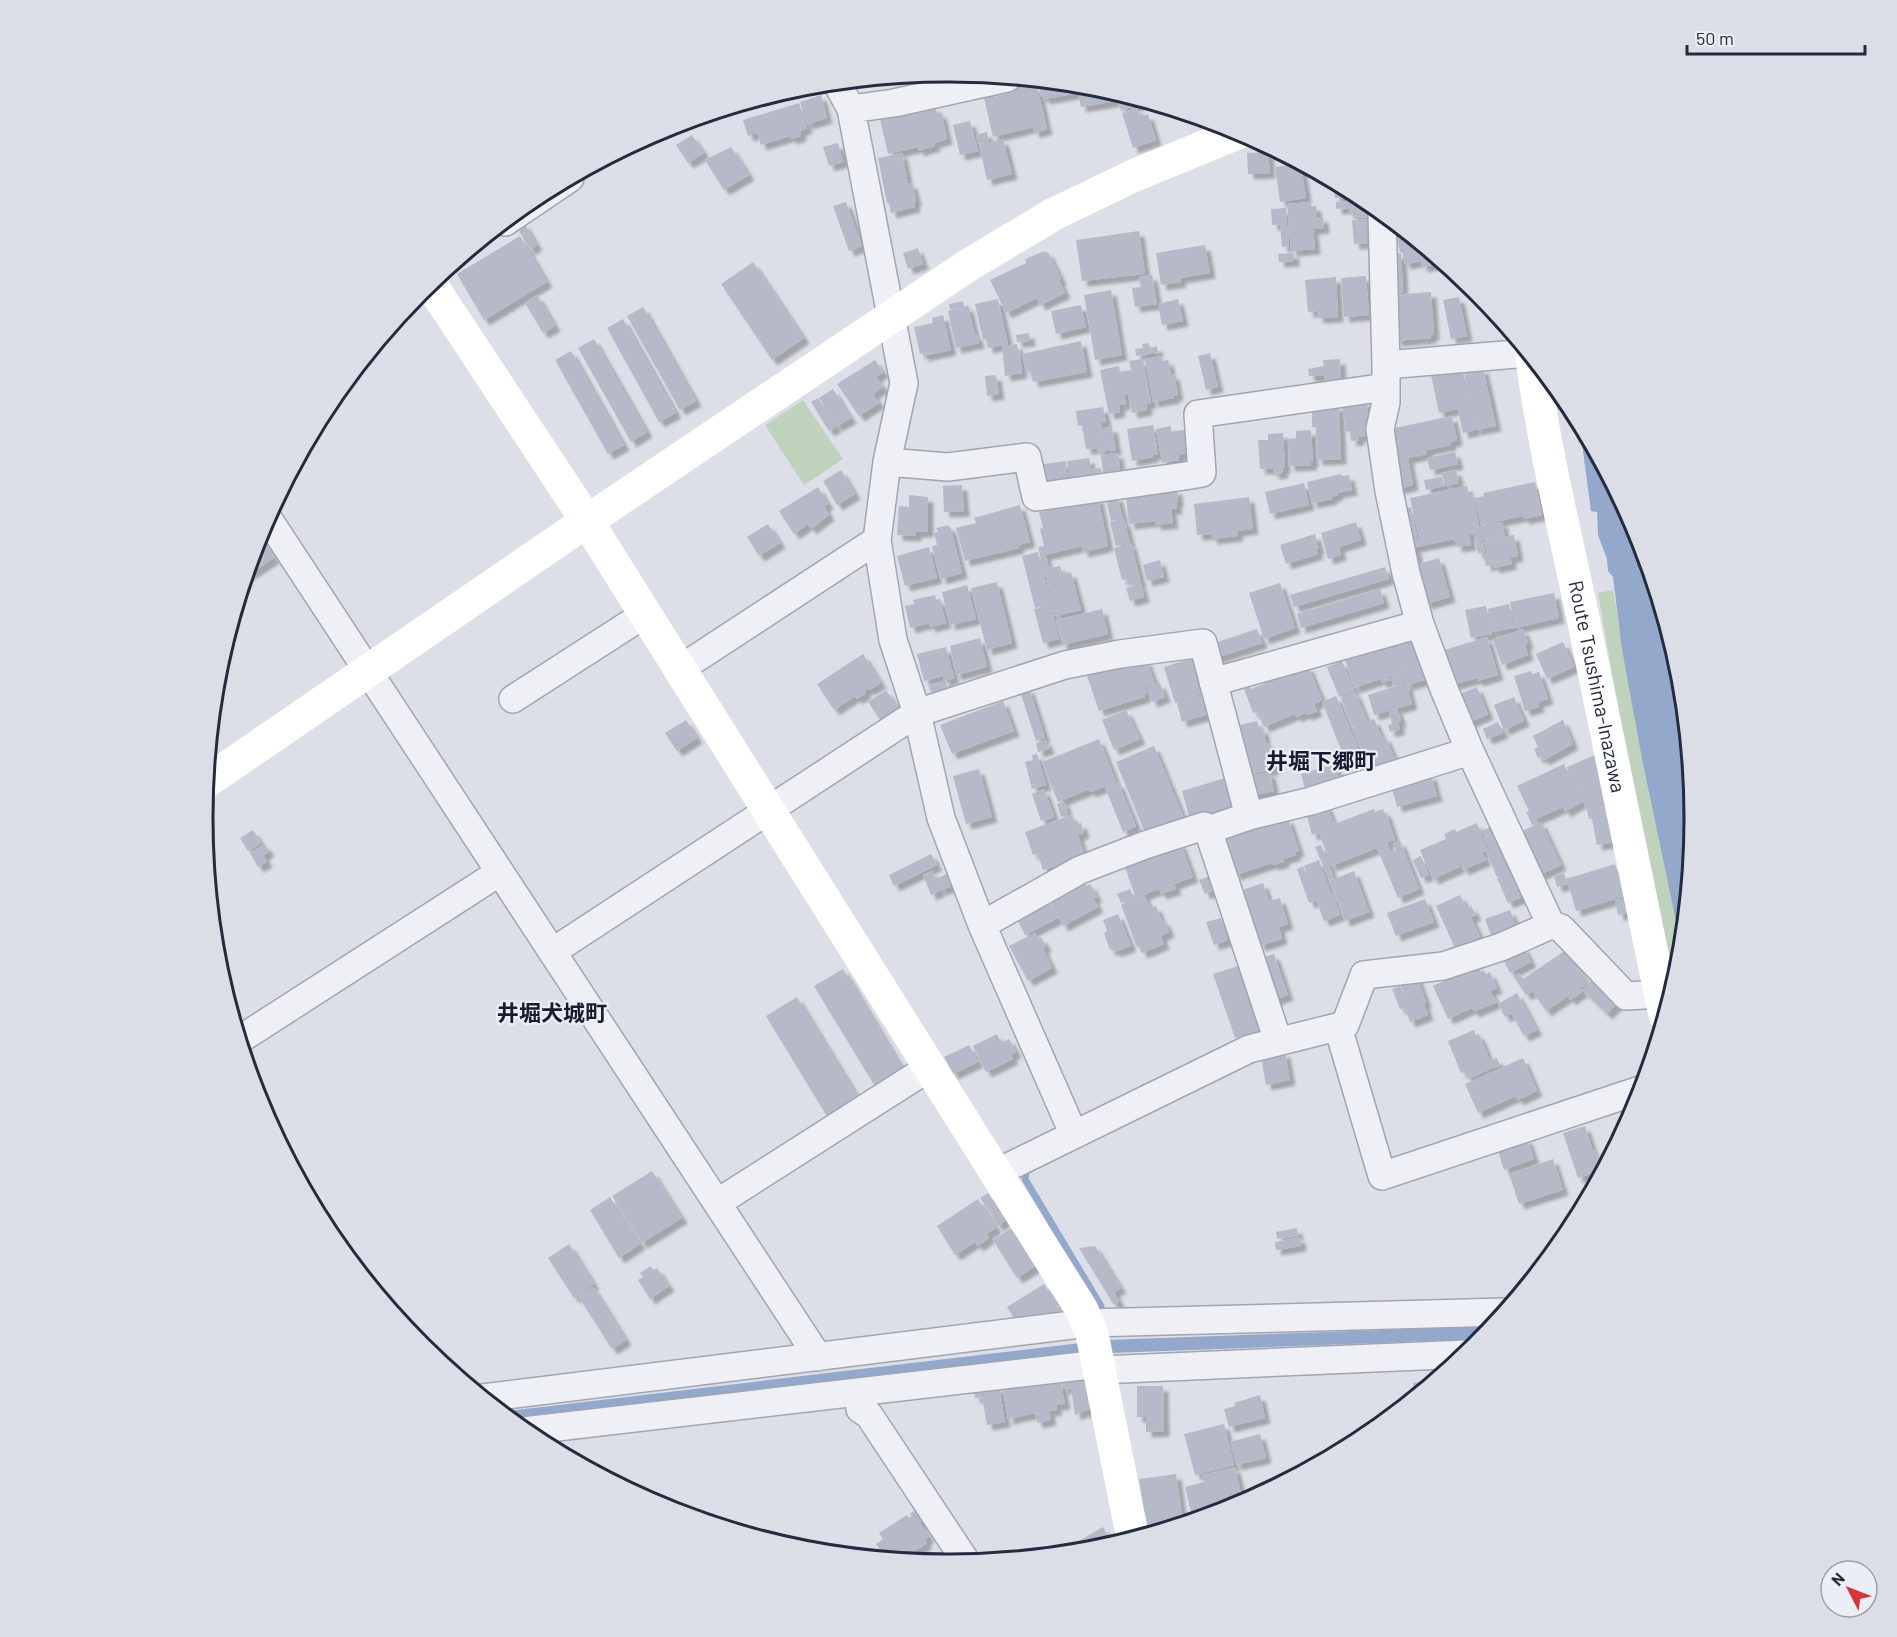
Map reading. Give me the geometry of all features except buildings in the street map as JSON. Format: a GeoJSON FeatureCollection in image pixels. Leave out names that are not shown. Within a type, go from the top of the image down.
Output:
{"type":"FeatureCollection","features":[{"type":"Feature","properties":{"kind":"street"},"geometry":{"type":"LineString","coordinates":[[851,109],[981,83]]}},
{"type":"Feature","properties":{"kind":"street"},"geometry":{"type":"LineString","coordinates":[[841,91],[851,109],[904,383],[887,462],[877,540],[893,640],[917,713],[941,818],[982,925],[1074,1135]]}},
{"type":"Feature","properties":{"kind":"street"},"geometry":{"type":"LineString","coordinates":[[214,777],[967,266],[1054,214],[1136,175],[1226,138]]}},
{"type":"Feature","properties":{"kind":"street"},"geometry":{"type":"LineString","coordinates":[[1382,225],[1386,402],[1380,429],[1389,491],[1406,573],[1420,624],[1444,689],[1551,925]]}},
{"type":"Feature","properties":{"kind":"street"},"geometry":{"type":"LineString","coordinates":[[435,291],[587,522],[1082,1310],[1095,1350],[1131,1531]]}},
{"type":"Feature","properties":{"kind":"street"},"geometry":{"type":"LineString","coordinates":[[887,462],[948,467],[1028,457],[1036,496],[1185,476],[1202,472],[1198,414],[1386,376],[1519,354]]}},
{"type":"Feature","properties":{"kind":"street","name":"Route Tsushima-Inazawa"},"geometry":{"type":"LineString","coordinates":[[1534,373],[1556,498],[1662,998]]}},
{"type":"Feature","properties":{"kind":"street"},"geometry":{"type":"LineString","coordinates":[[273,527],[818,1357]]}},
{"type":"Feature","properties":{"kind":"street"},"geometry":{"type":"LineString","coordinates":[[680,669],[877,540]]}},
{"type":"Feature","properties":{"kind":"street"},"geometry":{"type":"LineString","coordinates":[[513,699],[645,614]]}},
{"type":"Feature","properties":{"kind":"street"},"geometry":{"type":"LineString","coordinates":[[1213,682],[1420,624]]}},
{"type":"Feature","properties":{"kind":"street"},"geometry":{"type":"LineString","coordinates":[[552,952],[917,713],[1065,665],[1120,654],[1203,643],[1249,816]]}},
{"type":"Feature","properties":{"kind":"street"},"geometry":{"type":"LineString","coordinates":[[1208,830],[1249,816],[1311,801],[1470,750]]}},
{"type":"Feature","properties":{"kind":"street"},"geometry":{"type":"LineString","coordinates":[[982,925],[1080,870],[1203,826],[1208,830],[1278,1041]]}},
{"type":"Feature","properties":{"kind":"street"},"geometry":{"type":"LineString","coordinates":[[246,1035],[500,872]]}},
{"type":"Feature","properties":{"kind":"street"},"geometry":{"type":"LineString","coordinates":[[996,1173],[1249,1049],[1345,1025],[1364,975],[1443,966],[1501,947],[1551,925],[1561,928],[1626,996],[1660,1003]]}},
{"type":"Feature","properties":{"kind":"street"},"geometry":{"type":"LineString","coordinates":[[1338,1027],[1382,1176],[1631,1093]]}},
{"type":"Feature","properties":{"kind":"street"},"geometry":{"type":"LineString","coordinates":[[717,1203],[930,1067]]}},
{"type":"Feature","properties":{"kind":"street"},"geometry":{"type":"LineString","coordinates":[[539,1429],[858,1392],[1095,1350],[1494,1313]]}},
{"type":"Feature","properties":{"kind":"street"},"geometry":{"type":"LineString","coordinates":[[493,1397],[818,1357],[1095,1350],[1453,1354]]}},
{"type":"Feature","properties":{"kind":"street"},"geometry":{"type":"LineString","coordinates":[[858,1392],[860,1409],[868,1415],[961,1554]]}},
{"type":"Feature","properties":{"kind":"green space"},"geometry":{"type":"Polygon","coordinates":[[[803,400],[843,459],[804,485],[765,425],[803,400]]]}},
{"type":"Feature","properties":{"kind":"green space"},"geometry":{"type":"Polygon","coordinates":[[[1613,590],[1642,759],[1677,924],[1669,965],[1617,701],[1598,593],[1613,590]]]}},
{"type":"Feature","properties":{"kind":"water"},"geometry":{"type":"Polygon","coordinates":[[[1582,445],[1609,493],[1628,537],[1659,628],[1670,675],[1683,770],[1683,867],[1677,924],[1642,759],[1622,649],[1613,577],[1608,571],[1607,559],[1598,535],[1597,512],[1591,511],[1582,445]]]}},
{"type":"Feature","properties":{"kind":"water"},"geometry":{"type":"Polygon","coordinates":[[[1481,1326],[1468,1340],[1084,1354],[528,1421],[512,1411],[1106,1340],[1481,1326]]]}},
{"type":"Feature","properties":{"kind":"waterway"},"geometry":{"type":"LineString","coordinates":[[1030,1169],[1026,1171],[1025,1179],[1101,1306]]}},
{"type":"Feature","properties":{"kind":"district","name":"井堀下郷町"},"geometry":{"type":"Point","coordinates":[1321,761]}},
{"type":"Feature","properties":{"kind":"district","name":"井堀犬城町"},"geometry":{"type":"Point","coordinates":[552,1013]}}]}
